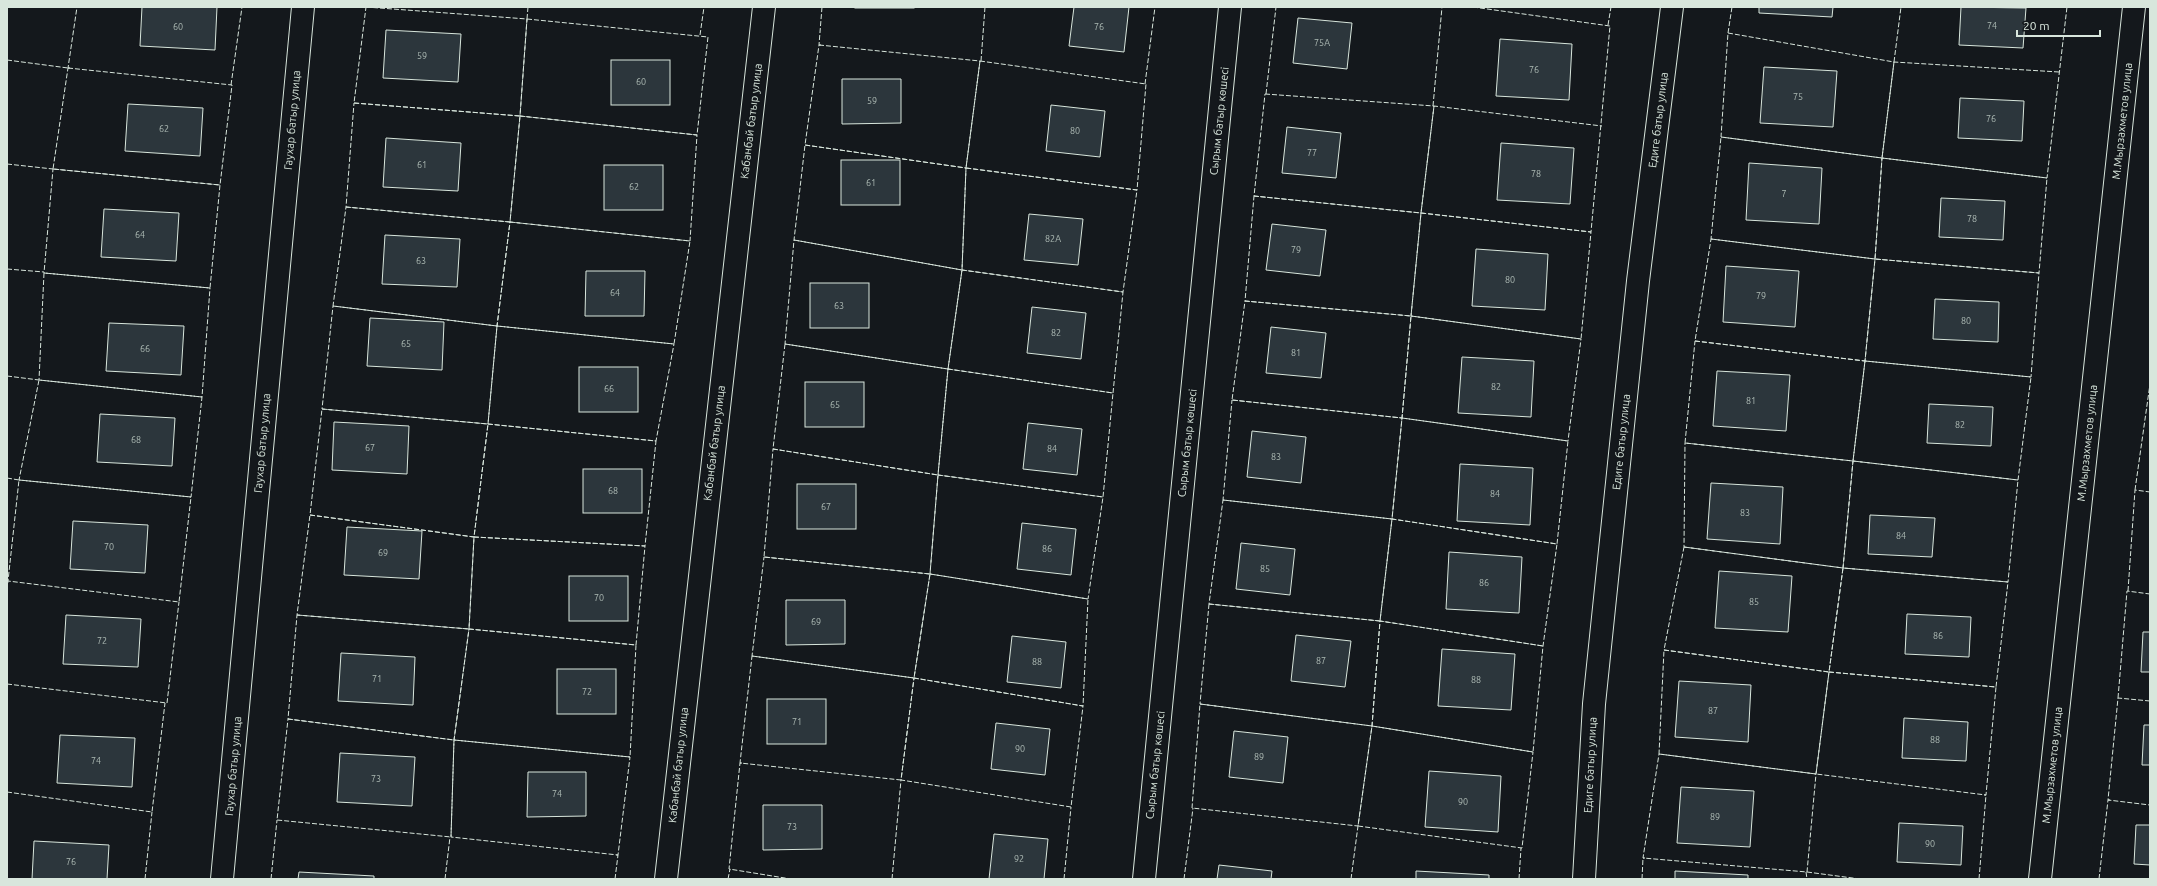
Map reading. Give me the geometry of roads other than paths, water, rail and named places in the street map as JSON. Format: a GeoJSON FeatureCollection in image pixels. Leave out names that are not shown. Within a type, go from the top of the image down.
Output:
{"type":"FeatureCollection","features":[{"type":"Feature","properties":{"kind":"street","name":"Гаухар батыр улица"},"geometry":{"type":"LineString","coordinates":[[222,879],[303,7]]}},
{"type":"Feature","properties":{"kind":"street","name":"Кабанбай батыр улица"},"geometry":{"type":"LineString","coordinates":[[666,879],[764,7]]}},
{"type":"Feature","properties":{"kind":"street","name":"Сырым батыр көшесі"},"geometry":{"type":"LineString","coordinates":[[1144,879],[1230,7]]}},
{"type":"Feature","properties":{"kind":"street","name":"Едиге батыр улица"},"geometry":{"type":"LineString","coordinates":[[1584,879],[1594,704],[1638,281],[1672,7]]}},
{"type":"Feature","properties":{"kind":"street","name":"М.Мырзахметов улица"},"geometry":{"type":"LineString","coordinates":[[2040,879],[2134,7]]}}]}
